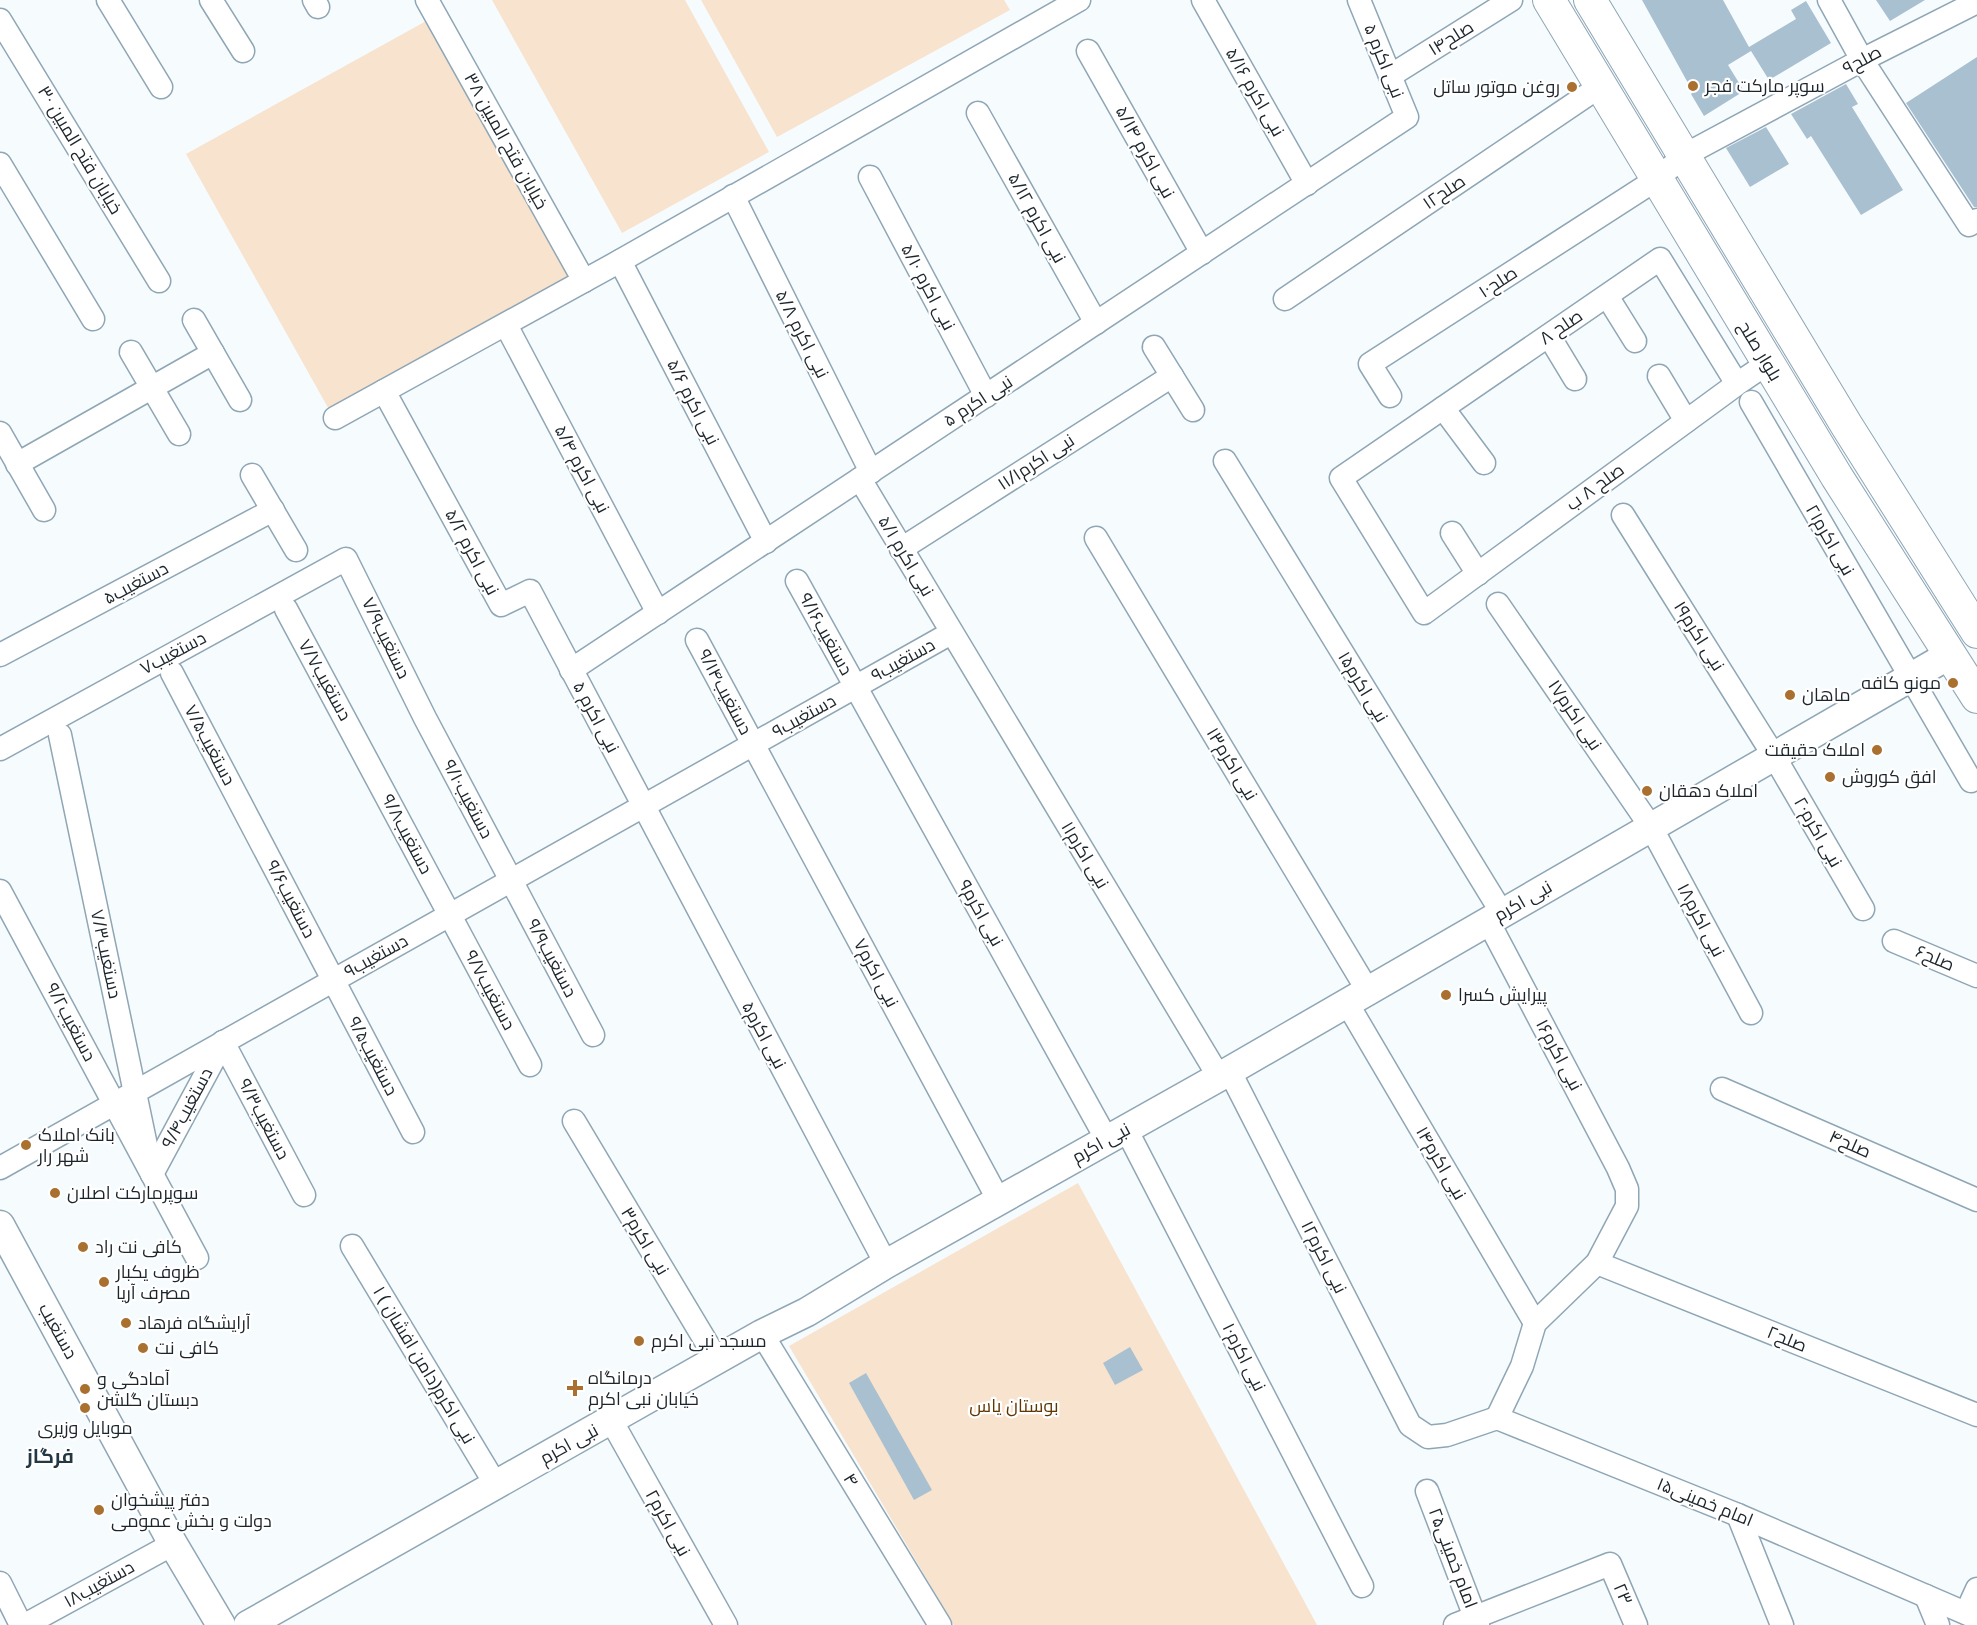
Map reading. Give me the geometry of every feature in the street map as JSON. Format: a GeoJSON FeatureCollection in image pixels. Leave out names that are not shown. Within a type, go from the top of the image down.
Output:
{"type":"FeatureCollection","features":[{"type":"Feature","properties":{"kind":"main road","name":"بلوار صلح"},"geometry":{"type":"LineString","coordinates":[[1550,0],[1767,363],[1977,697]]}},
{"type":"Feature","properties":{"kind":"main road","name":"بلوار صلح"},"geometry":{"type":"LineString","coordinates":[[1590,0],[1847,426],[1977,632]]}},
{"type":"Feature","properties":{"kind":"street"},"geometry":{"type":"LineString","coordinates":[[108,0],[161,87]]}},
{"type":"Feature","properties":{"kind":"street"},"geometry":{"type":"LineString","coordinates":[[211,0],[243,51]]}},
{"type":"Feature","properties":{"kind":"street","name":"خیابان فتح المبین ۳۸"},"geometry":{"type":"LineString","coordinates":[[427,0],[585,281]]}},
{"type":"Feature","properties":{"kind":"street"},"geometry":{"type":"LineString","coordinates":[[335,418],[621,261],[1079,0]]}},
{"type":"Feature","properties":{"kind":"street","name":"نبی اکرم ۵/۱۶"},"geometry":{"type":"LineString","coordinates":[[1203,0],[1307,184]]}},
{"type":"Feature","properties":{"kind":"street","name":"نبی اکرم ۵"},"geometry":{"type":"LineString","coordinates":[[643,807],[572,670],[1407,117],[1359,0]]}},
{"type":"Feature","properties":{"kind":"street","name":"صلح۱۴"},"geometry":{"type":"LineString","coordinates":[[1390,76],[1512,0]]}},
{"type":"Feature","properties":{"kind":"street"},"geometry":{"type":"LineString","coordinates":[[1828,0],[1862,60],[1973,223]]}},
{"type":"Feature","properties":{"kind":"street","name":"صلح۹"},"geometry":{"type":"LineString","coordinates":[[1657,179],[1685,156],[1862,60],[1977,2]]}},
{"type":"Feature","properties":{"kind":"street","name":"خیابان فتح المبین ۳۰"},"geometry":{"type":"LineString","coordinates":[[0,20],[159,281]]}},
{"type":"Feature","properties":{"kind":"street","name":"نبی اکرم ۵/۱۴"},"geometry":{"type":"LineString","coordinates":[[1088,51],[1202,253]]}},
{"type":"Feature","properties":{"kind":"street","name":"صلح۱۲"},"geometry":{"type":"LineString","coordinates":[[1285,299],[1602,86]]}},
{"type":"Feature","properties":{"kind":"street","name":"نبی اکرم ۵/۱۲"},"geometry":{"type":"LineString","coordinates":[[978,113],[1096,323]]}},
{"type":"Feature","properties":{"kind":"street"},"geometry":{"type":"LineString","coordinates":[[0,164],[93,319]]}},
{"type":"Feature","properties":{"kind":"street","name":"نبی اکرم ۵/۱۰"},"geometry":{"type":"LineString","coordinates":[[870,177],[986,396]]}},
{"type":"Feature","properties":{"kind":"street","name":"صلح۱۰"},"geometry":{"type":"LineString","coordinates":[[1390,396],[1370,364],[1657,179]]}},
{"type":"Feature","properties":{"kind":"street","name":"نبی اکرم ۵/۸"},"geometry":{"type":"LineString","coordinates":[[733,196],[866,476]]}},
{"type":"Feature","properties":{"kind":"street","name":"۸ صلح"},"geometry":{"type":"LineString","coordinates":[[1424,613],[1341,478],[1660,259],[1737,384]]}},
{"type":"Feature","properties":{"kind":"street","name":"نبی اکرم ۵/۶"},"geometry":{"type":"LineString","coordinates":[[621,261],[766,542]]}},
{"type":"Feature","properties":{"kind":"street"},"geometry":{"type":"LineString","coordinates":[[1607,296],[1635,341]]}},
{"type":"Feature","properties":{"kind":"street"},"geometry":{"type":"LineString","coordinates":[[195,320],[240,400]]}},
{"type":"Feature","properties":{"kind":"street","name":"نبی اکرم ۵/۴"},"geometry":{"type":"LineString","coordinates":[[506,325],[658,613]]}},
{"type":"Feature","properties":{"kind":"street"},"geometry":{"type":"LineString","coordinates":[[1549,336],[1575,379]]}},
{"type":"Feature","properties":{"kind":"street"},"geometry":{"type":"LineString","coordinates":[[1154,347],[1193,410]]}},
{"type":"Feature","properties":{"kind":"street"},"geometry":{"type":"LineString","coordinates":[[131,352],[179,434]]}},
{"type":"Feature","properties":{"kind":"street"},"geometry":{"type":"LineString","coordinates":[[17,464],[213,353]]}},
{"type":"Feature","properties":{"kind":"street","name":"صلح ۸ ب"},"geometry":{"type":"LineString","coordinates":[[1424,613],[1767,363]]}},
{"type":"Feature","properties":{"kind":"street","name":"نبی اکرم۱۱/۱"},"geometry":{"type":"LineString","coordinates":[[901,549],[1172,376]]}},
{"type":"Feature","properties":{"kind":"street"},"geometry":{"type":"LineString","coordinates":[[1659,376],[1686,421]]}},
{"type":"Feature","properties":{"kind":"street","name":"نبی اکرم ۵/۲"},"geometry":{"type":"LineString","coordinates":[[384,391],[501,605],[530,591],[572,670]]}},
{"type":"Feature","properties":{"kind":"street","name":"نبی اکرم۲۱"},"geometry":{"type":"LineString","coordinates":[[1750,402],[1971,781]]}},
{"type":"Feature","properties":{"kind":"street"},"geometry":{"type":"LineString","coordinates":[[1443,408],[1484,463]]}},
{"type":"Feature","properties":{"kind":"street"},"geometry":{"type":"LineString","coordinates":[[0,433],[44,510]]}},
{"type":"Feature","properties":{"kind":"street","name":"نبی اکرم۱۵"},"geometry":{"type":"LineString","coordinates":[[1225,461],[1495,917]]}},
{"type":"Feature","properties":{"kind":"street"},"geometry":{"type":"LineString","coordinates":[[252,475],[296,550]]}},
{"type":"Feature","properties":{"kind":"street","name":"نبی اکرم ۵/۱"},"geometry":{"type":"LineString","coordinates":[[866,476],[901,549],[951,633]]}},
{"type":"Feature","properties":{"kind":"street","name":"دستغیب۵"},"geometry":{"type":"LineString","coordinates":[[0,656],[273,510]]}},
{"type":"Feature","properties":{"kind":"street","name":"نبی اکرم۱۹"},"geometry":{"type":"LineString","coordinates":[[1623,515],[1774,756]]}},
{"type":"Feature","properties":{"kind":"street"},"geometry":{"type":"LineString","coordinates":[[1452,533],[1478,574]]}},
{"type":"Feature","properties":{"kind":"street","name":"نبی اکرم۱۳"},"geometry":{"type":"LineString","coordinates":[[1096,538],[1357,997]]}},
{"type":"Feature","properties":{"kind":"street","name":"دستغیب۷/۹"},"geometry":{"type":"LineString","coordinates":[[346,559],[425,718]]}},
{"type":"Feature","properties":{"kind":"street","name":"دستغیب۷"},"geometry":{"type":"LineString","coordinates":[[0,749],[346,559]]}},
{"type":"Feature","properties":{"kind":"street","name":"دستغیب۹/۱۶"},"geometry":{"type":"LineString","coordinates":[[797,581],[855,687]]}},
{"type":"Feature","properties":{"kind":"street","name":"نبی اکرم۱۷"},"geometry":{"type":"LineString","coordinates":[[1498,604],[1651,827]]}},
{"type":"Feature","properties":{"kind":"street","name":"دستغیب۷/۷"},"geometry":{"type":"LineString","coordinates":[[286,609],[364,752]]}},
{"type":"Feature","properties":{"kind":"street","name":"دستغیب۹"},"geometry":{"type":"LineString","coordinates":[[855,687],[951,633]]}},
{"type":"Feature","properties":{"kind":"street","name":"نبی اکرم۱۱"},"geometry":{"type":"LineString","coordinates":[[951,633],[1224,1073]]}},
{"type":"Feature","properties":{"kind":"street","name":"دستغیب۹/۱۴"},"geometry":{"type":"LineString","coordinates":[[697,640],[753,745]]}},
{"type":"Feature","properties":{"kind":"street","name":"نبی اکرم"},"geometry":{"type":"LineString","coordinates":[[248,1625],[717,1360],[807,1312],[886,1264],[1357,997],[1951,654]]}},
{"type":"Feature","properties":{"kind":"street","name":"دستغیب۷/۵"},"geometry":{"type":"LineString","coordinates":[[172,673],[248,817]]}},
{"type":"Feature","properties":{"kind":"street","name":"۹دستغیب"},"geometry":{"type":"LineString","coordinates":[[753,745],[855,687]]}},
{"type":"Feature","properties":{"kind":"street","name":"نبی اکرم۹"},"geometry":{"type":"LineString","coordinates":[[855,687],[1117,1134]]}},
{"type":"Feature","properties":{"kind":"street","name":"دستغیب۹/۱۰"},"geometry":{"type":"LineString","coordinates":[[425,718],[511,881]]}},
{"type":"Feature","properties":{"kind":"street","name":"دستغیب۷/۳"},"geometry":{"type":"LineString","coordinates":[[60,735],[152,1174]]}},
{"type":"Feature","properties":{"kind":"street","name":"دستغیب۹"},"geometry":{"type":"LineString","coordinates":[[0,1168],[753,745]]}},
{"type":"Feature","properties":{"kind":"street","name":"نبی اکرم۷"},"geometry":{"type":"LineString","coordinates":[[753,745],[999,1201]]}},
{"type":"Feature","properties":{"kind":"street","name":"دستغیب۹/۸"},"geometry":{"type":"LineString","coordinates":[[364,752],[450,915]]}},
{"type":"Feature","properties":{"kind":"street","name":"نبی اکرم۲۰"},"geometry":{"type":"LineString","coordinates":[[1774,756],[1863,909]]}},
{"type":"Feature","properties":{"kind":"street","name":"نبی اکرم۵"},"geometry":{"type":"LineString","coordinates":[[643,807],[886,1264]]}},
{"type":"Feature","properties":{"kind":"street","name":"دستغیب۹/۶"},"geometry":{"type":"LineString","coordinates":[[248,817],[333,980]]}},
{"type":"Feature","properties":{"kind":"street","name":"نبی اکرم۱۸"},"geometry":{"type":"LineString","coordinates":[[1651,827],[1751,1012]]}},
{"type":"Feature","properties":{"kind":"street","name":"دستغیب۹/۹"},"geometry":{"type":"LineString","coordinates":[[511,881],[593,1035]]}},
{"type":"Feature","properties":{"kind":"street","name":"دستغیب۹/۲"},"geometry":{"type":"LineString","coordinates":[[0,891],[197,1258]]}},
{"type":"Feature","properties":{"kind":"street","name":"دستغیب۹/۷"},"geometry":{"type":"LineString","coordinates":[[450,915],[530,1065]]}},
{"type":"Feature","properties":{"kind":"street","name":"نبی اکرم۱۶"},"geometry":{"type":"LineString","coordinates":[[1495,917],[1627,1189],[1627,1206],[1597,1263]]}},
{"type":"Feature","properties":{"kind":"street","name":"صلح۶"},"geometry":{"type":"LineString","coordinates":[[1894,940],[1977,976]]}},
{"type":"Feature","properties":{"kind":"street","name":"۹/۵دستغیب"},"geometry":{"type":"LineString","coordinates":[[333,980],[413,1131]]}},
{"type":"Feature","properties":{"kind":"street","name":"نبی اکرم۱۴"},"geometry":{"type":"LineString","coordinates":[[1357,997],[1535,1323]]}},
{"type":"Feature","properties":{"kind":"street","name":"دستغیب۹/۴"},"geometry":{"type":"LineString","coordinates":[[152,1174],[223,1042]]}},
{"type":"Feature","properties":{"kind":"street","name":"دستغیب۹/۳"},"geometry":{"type":"LineString","coordinates":[[223,1042],[304,1196]]}},
{"type":"Feature","properties":{"kind":"street","name":"نبی اکرم۱۲"},"geometry":{"type":"LineString","coordinates":[[1224,1073],[1410,1425],[1428,1437],[1447,1435],[1497,1418]]}},
{"type":"Feature","properties":{"kind":"street","name":"صلح۴"},"geometry":{"type":"LineString","coordinates":[[1722,1089],[1977,1200]]}},
{"type":"Feature","properties":{"kind":"street","name":"نبی اکرم۳"},"geometry":{"type":"LineString","coordinates":[[574,1121],[717,1360]]}},
{"type":"Feature","properties":{"kind":"street","name":"نبی اکرم۱۰"},"geometry":{"type":"LineString","coordinates":[[1117,1134],[1362,1586]]}},
{"type":"Feature","properties":{"kind":"street","name":"دستغیب"},"geometry":{"type":"LineString","coordinates":[[2,1236],[173,1544],[221,1625]]}},
{"type":"Feature","properties":{"kind":"street","name":"۱ نبی اکرم(دامن افشان )"},"geometry":{"type":"LineString","coordinates":[[352,1246],[496,1485]]}},
{"type":"Feature","properties":{"kind":"street"},"geometry":{"type":"LineString","coordinates":[[1497,1418],[1522,1366],[1535,1323],[1597,1263]]}},
{"type":"Feature","properties":{"kind":"street","name":"صلح۲"},"geometry":{"type":"LineString","coordinates":[[1597,1263],[1977,1415]]}},
{"type":"Feature","properties":{"kind":"street","name":"۴"},"geometry":{"type":"LineString","coordinates":[[762,1335],[940,1625]]}},
{"type":"Feature","properties":{"kind":"street","name":"۱۵امام خمینی"},"geometry":{"type":"LineString","coordinates":[[1497,1418],[1738,1515],[1972,1616]]}},
{"type":"Feature","properties":{"kind":"street","name":"نبی اکرم۲"},"geometry":{"type":"LineString","coordinates":[[611,1420],[726,1625]]}},
{"type":"Feature","properties":{"kind":"street","name":"امام خمینی۲۵"},"geometry":{"type":"LineString","coordinates":[[1427,1491],[1470,1622]]}},
{"type":"Feature","properties":{"kind":"street"},"geometry":{"type":"LineString","coordinates":[[1738,1515],[1782,1625]]}},
{"type":"Feature","properties":{"kind":"street","name":"دستغیب۱۸"},"geometry":{"type":"LineString","coordinates":[[23,1625],[173,1544]]}},
{"type":"Feature","properties":{"kind":"street","name":"۲۳"},"geometry":{"type":"LineString","coordinates":[[1470,1622],[1610,1564],[1636,1625]]}},
{"type":"Feature","properties":{"kind":"street"},"geometry":{"type":"LineString","coordinates":[[0,1583],[23,1625]]}},
{"type":"Feature","properties":{"kind":"street"},"geometry":{"type":"LineString","coordinates":[[1972,1616],[1977,1589]]}},
{"type":"Feature","properties":{"kind":"street"},"geometry":{"type":"LineString","coordinates":[[1926,1596],[1938,1625]]}},
{"type":"Feature","properties":{"kind":"green space"},"geometry":{"type":"Polygon","coordinates":[[[492,0],[685,0],[769,152],[622,233],[492,0]]]}},
{"type":"Feature","properties":{"kind":"green space"},"geometry":{"type":"Polygon","coordinates":[[[701,0],[1004,0],[1010,10],[777,137],[701,0]]]}},
{"type":"Feature","properties":{"kind":"green space"},"geometry":{"type":"Polygon","coordinates":[[[428,20],[573,279],[336,422],[186,154],[428,20]]]}},
{"type":"Feature","properties":{"kind":"green space","name":"بوستان یاس"},"geometry":{"type":"Polygon","coordinates":[[[1078,1183],[1317,1625],[954,1625],[789,1346],[1078,1183]]]}},
{"type":"Feature","properties":{"kind":"building"},"geometry":{"type":"Polygon","coordinates":[[[1642,0],[1723,0],[1749,47],[1796,19],[1791,10],[1806,1],[1831,43],[1769,80],[1751,51],[1728,65],[1744,91],[1704,116],[1642,0]]]}},
{"type":"Feature","properties":{"kind":"building"},"geometry":{"type":"Polygon","coordinates":[[[1876,0],[1925,0],[1890,21],[1876,0]]]}},
{"type":"Feature","properties":{"kind":"building"},"geometry":{"type":"Polygon","coordinates":[[[1977,57],[1977,207],[1974,207],[1906,103],[1977,57]]]}},
{"type":"Feature","properties":{"kind":"building"},"geometry":{"type":"Polygon","coordinates":[[[1846,84],[1858,104],[1852,107],[1903,190],[1861,215],[1811,136],[1807,139],[1791,114],[1846,84]]]}},
{"type":"Feature","properties":{"kind":"building"},"geometry":{"type":"Polygon","coordinates":[[[1766,127],[1789,164],[1750,187],[1726,148],[1766,127]]]}},
{"type":"Feature","properties":{"kind":"building"},"geometry":{"type":"Polygon","coordinates":[[[1130,1347],[1143,1370],[1115,1385],[1103,1363],[1130,1347]]]}},
{"type":"Feature","properties":{"kind":"building"},"geometry":{"type":"Polygon","coordinates":[[[866,1373],[932,1490],[914,1500],[849,1383],[866,1373]]]}},
{"type":"Feature","properties":{"kind":"place","name":"سوپر مارکت فجر"},"geometry":{"type":"Point","coordinates":[1693,86]}},
{"type":"Feature","properties":{"kind":"place","name":"روغن موتور ساتل"},"geometry":{"type":"Point","coordinates":[1572,87]}},
{"type":"Feature","properties":{"kind":"place","name":"مونو کافه"},"geometry":{"type":"Point","coordinates":[1953,683]}},
{"type":"Feature","properties":{"kind":"place","name":"ماهان"},"geometry":{"type":"Point","coordinates":[1790,695]}},
{"type":"Feature","properties":{"kind":"place","name":"املاک حقیقت"},"geometry":{"type":"Point","coordinates":[1877,750]}},
{"type":"Feature","properties":{"kind":"place","name":"افق کوروش"},"geometry":{"type":"Point","coordinates":[1830,777]}},
{"type":"Feature","properties":{"kind":"place","name":"املاک دهقان"},"geometry":{"type":"Point","coordinates":[1647,791]}},
{"type":"Feature","properties":{"kind":"place","name":"پیرایش کسرا"},"geometry":{"type":"Point","coordinates":[1446,995]}},
{"type":"Feature","properties":{"kind":"place","name":"بانک املاک شهر رار"},"geometry":{"type":"Point","coordinates":[26,1145]}},
{"type":"Feature","properties":{"kind":"place","name":"سوپرمارکت اصلان"},"geometry":{"type":"Point","coordinates":[55,1193]}},
{"type":"Feature","properties":{"kind":"place","name":"کافی نت راد"},"geometry":{"type":"Point","coordinates":[83,1247]}},
{"type":"Feature","properties":{"kind":"place","name":"ظروف یکبار مصرف آریا"},"geometry":{"type":"Point","coordinates":[104,1282]}},
{"type":"Feature","properties":{"kind":"place","name":"آرایشگاه فرهاد"},"geometry":{"type":"Point","coordinates":[126,1323]}},
{"type":"Feature","properties":{"kind":"place","name":"مسجد نبی اکرم"},"geometry":{"type":"Point","coordinates":[639,1341]}},
{"type":"Feature","properties":{"kind":"place","name":"کافی نت"},"geometry":{"type":"Point","coordinates":[143,1348]}},
{"type":"Feature","properties":{"kind":"place","name":"درمانگاه خیابان نبی اکرم"},"geometry":{"type":"Point","coordinates":[575,1388]}},
{"type":"Feature","properties":{"kind":"place","name":"آمادگی و دبستان گلشن"},"geometry":{"type":"Point","coordinates":[85,1389]}},
{"type":"Feature","properties":{"kind":"place","name":"موبایل وزیری"},"geometry":{"type":"Point","coordinates":[85,1408]}},
{"type":"Feature","properties":{"kind":"place","name":"دفتر پیشخوان دولت و بخش عمومی"},"geometry":{"type":"Point","coordinates":[99,1510]}},
{"type":"Feature","properties":{"kind":"district","name":"فرگاز"},"geometry":{"type":"Point","coordinates":[50,1456]}}]}
